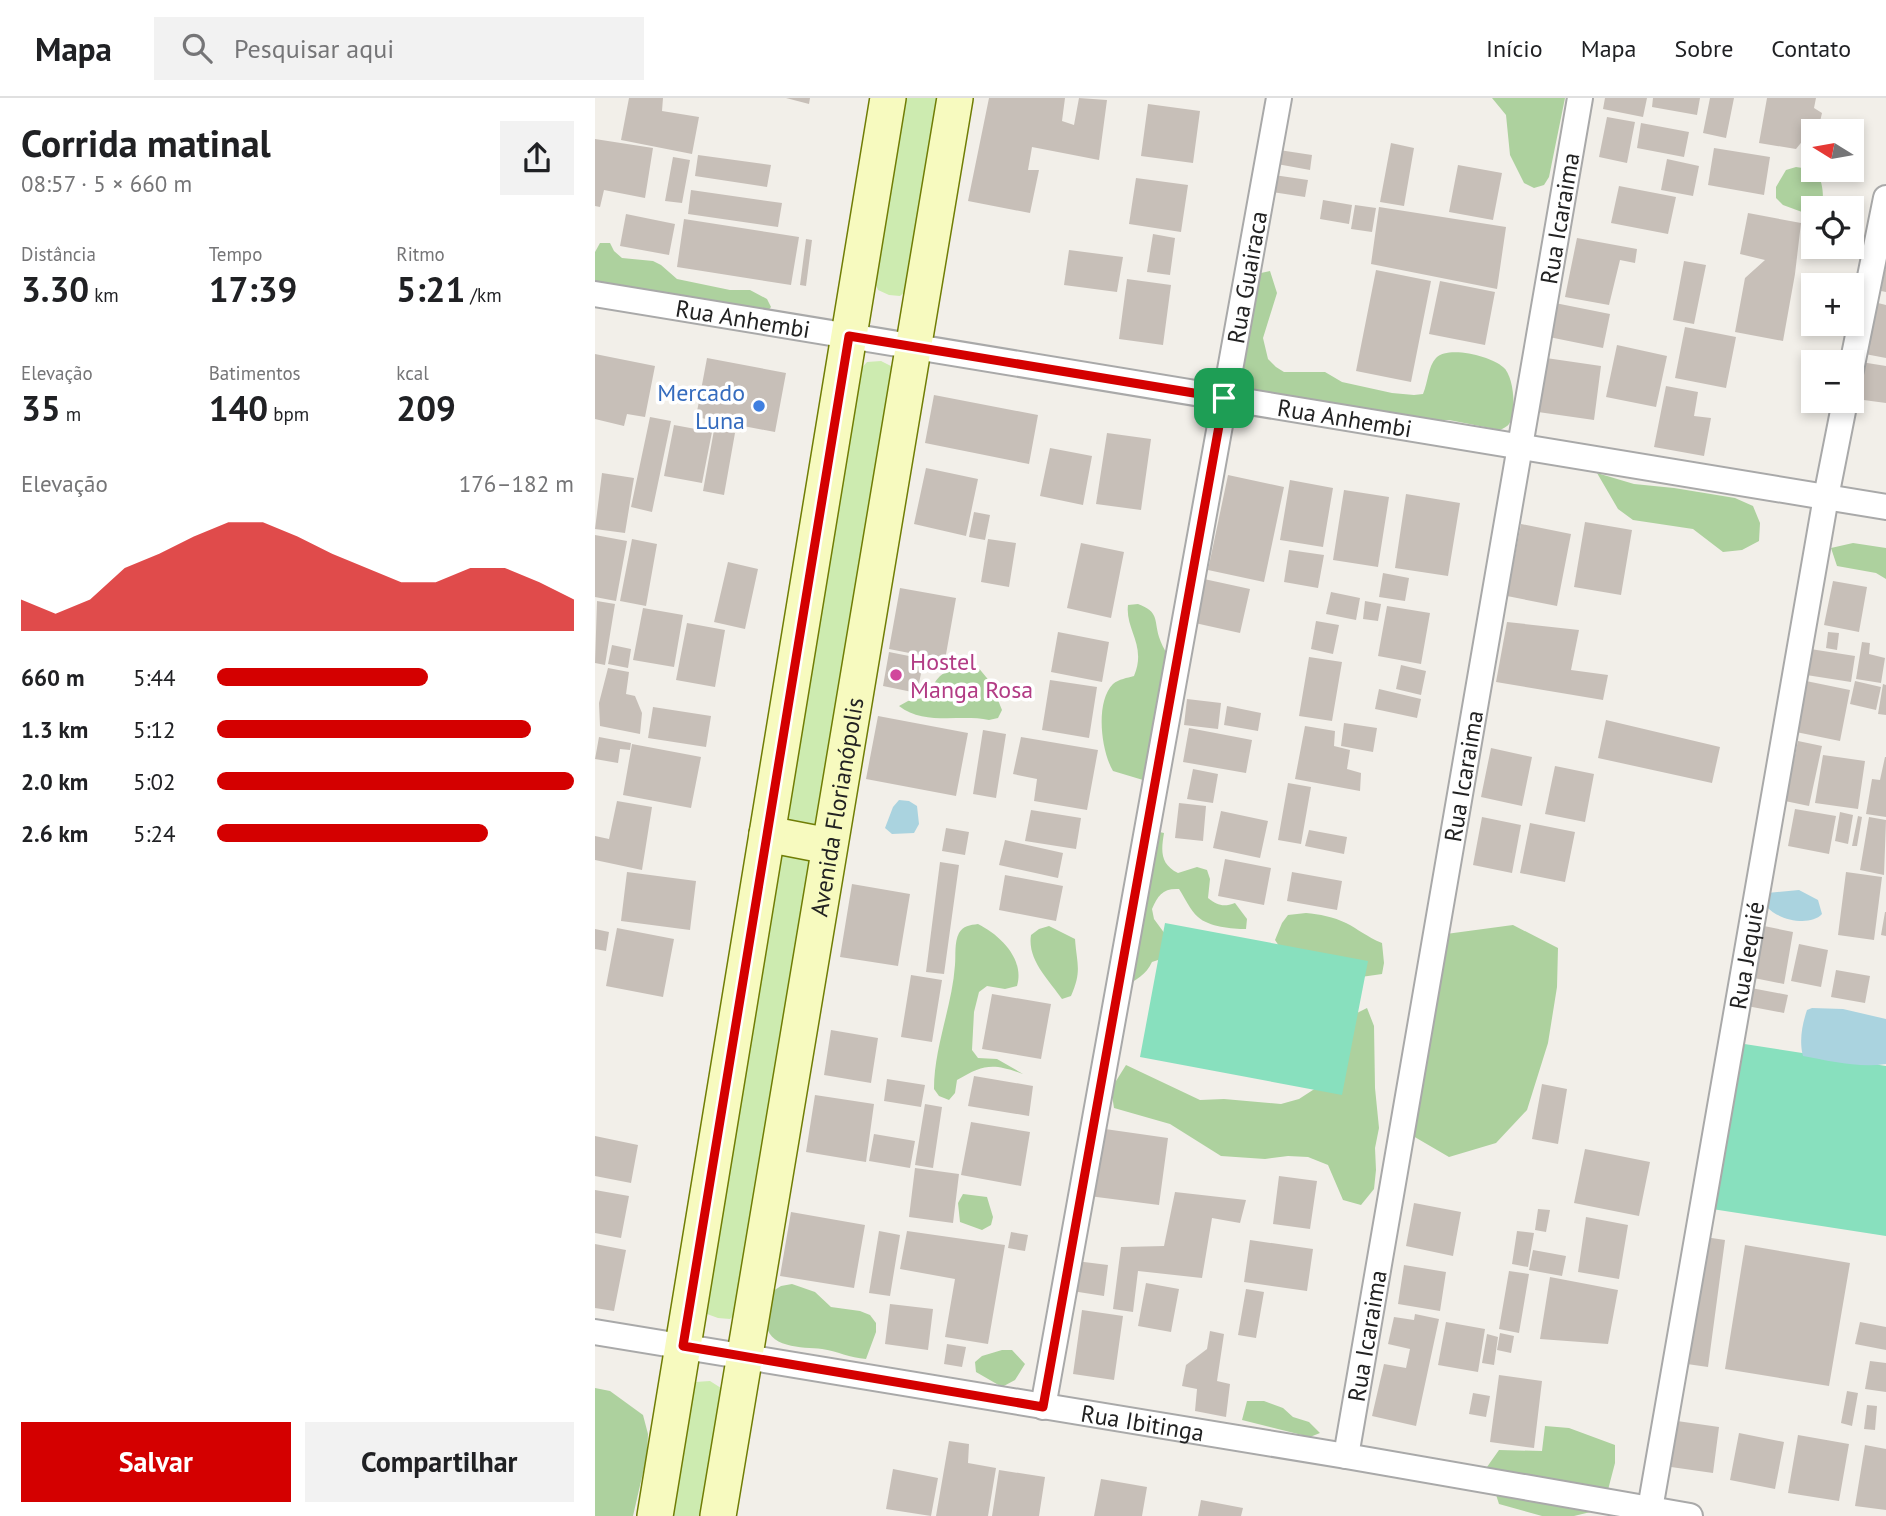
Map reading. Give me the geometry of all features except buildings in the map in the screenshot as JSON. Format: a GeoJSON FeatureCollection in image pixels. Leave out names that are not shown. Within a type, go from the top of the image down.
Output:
{"type":"FeatureCollection","features":[{"type":"Feature","properties":{"kind":"street"},"geometry":{"type":"LineString","coordinates":[[655,1516],[888,98]]}},
{"type":"Feature","properties":{"kind":"street","name":"Avenida Florianópolis"},"geometry":{"type":"LineString","coordinates":[[718,1516],[955,98]]}},
{"type":"Feature","properties":{"kind":"street","name":"Rua Guairaca"},"geometry":{"type":"LineString","coordinates":[[1043,1407],[1279,98]]}},
{"type":"Feature","properties":{"kind":"street","name":"Rua Icaraima"},"geometry":{"type":"LineString","coordinates":[[1346,1456],[1580,98]]}},
{"type":"Feature","properties":{"kind":"street"},"geometry":{"type":"LineString","coordinates":[[1855,350],[1886,198]]}},
{"type":"Feature","properties":{"kind":"street","name":"Rua Anhembi"},"geometry":{"type":"LineString","coordinates":[[595,295],[1886,507]]}},
{"type":"Feature","properties":{"kind":"street","name":"Rua Jequié"},"geometry":{"type":"LineString","coordinates":[[1650,1509],[1843,413]]}},
{"type":"Feature","properties":{"kind":"street"},"geometry":{"type":"LineString","coordinates":[[767,834],[829,846]]}},
{"type":"Feature","properties":{"kind":"street","name":"Rua Ibitinga"},"geometry":{"type":"LineString","coordinates":[[595,1332],[1346,1456],[1690,1516]]}},
{"type":"Feature","properties":{"kind":"green space"},"geometry":{"type":"Polygon","coordinates":[[[904,98],[941,98],[910,288],[900,296],[878,290],[874,280],[904,98]]]}},
{"type":"Feature","properties":{"kind":"green space"},"geometry":{"type":"Polygon","coordinates":[[[1492,98],[1565,98],[1549,177],[1544,185],[1534,188],[1524,183],[1510,155],[1506,115],[1492,98]]]}},
{"type":"Feature","properties":{"kind":"green space"},"geometry":{"type":"Polygon","coordinates":[[[1801,168],[1801,182],[1821,182],[1823,196],[1801,196],[1801,212],[1783,205],[1776,198],[1776,187],[1786,170],[1801,168]]]}},
{"type":"Feature","properties":{"kind":"green space"},"geometry":{"type":"Polygon","coordinates":[[[600,243],[610,243],[622,258],[653,261],[677,279],[730,290],[750,290],[767,299],[771,307],[765,314],[595,287],[595,252],[600,243]]]}},
{"type":"Feature","properties":{"kind":"green space"},"geometry":{"type":"Polygon","coordinates":[[[1270,271],[1277,293],[1263,338],[1268,359],[1276,367],[1284,372],[1325,372],[1342,382],[1414,395],[1423,394],[1431,365],[1442,354],[1460,352],[1480,356],[1503,367],[1510,378],[1514,403],[1509,424],[1500,430],[1241,390],[1235,382],[1254,283],[1261,273],[1270,271]]]}},
{"type":"Feature","properties":{"kind":"green space"},"geometry":{"type":"Polygon","coordinates":[[[881,361],[893,367],[824,826],[792,829],[787,819],[859,371],[867,362],[881,361]]]}},
{"type":"Feature","properties":{"kind":"green space"},"geometry":{"type":"Polygon","coordinates":[[[1597,473],[1634,484],[1735,498],[1753,506],[1760,523],[1759,541],[1742,550],[1723,552],[1693,529],[1633,520],[1618,509],[1597,473]]]}},
{"type":"Feature","properties":{"kind":"green space"},"geometry":{"type":"Polygon","coordinates":[[[1853,543],[1886,548],[1886,579],[1876,573],[1837,566],[1831,548],[1853,543]]]}},
{"type":"Feature","properties":{"kind":"green space"},"geometry":{"type":"Polygon","coordinates":[[[1138,604],[1153,613],[1167,654],[1152,776],[1143,780],[1113,771],[1105,751],[1102,727],[1107,692],[1115,682],[1134,676],[1138,655],[1129,622],[1128,605],[1138,604]]]}},
{"type":"Feature","properties":{"kind":"green space"},"geometry":{"type":"Polygon","coordinates":[[[966,665],[977,666],[991,683],[1002,710],[998,718],[931,718],[909,712],[899,706],[908,701],[928,697],[942,675],[966,665]]]}},
{"type":"Feature","properties":{"kind":"green space"},"geometry":{"type":"Polygon","coordinates":[[[1155,831],[1164,833],[1162,851],[1168,865],[1178,873],[1197,867],[1207,870],[1210,879],[1208,898],[1221,905],[1235,903],[1247,919],[1246,929],[1208,923],[1195,914],[1179,889],[1165,891],[1152,909],[1154,919],[1165,934],[1161,959],[1152,962],[1144,974],[1123,987],[1155,831]]]}},
{"type":"Feature","properties":{"kind":"green space"},"geometry":{"type":"Polygon","coordinates":[[[787,849],[812,855],[739,1311],[730,1319],[718,1318],[707,1314],[703,1304],[778,858],[787,849]]]}},
{"type":"Feature","properties":{"kind":"green space"},"geometry":{"type":"Polygon","coordinates":[[[1306,913],[1341,921],[1382,943],[1382,974],[1361,977],[1281,949],[1275,940],[1282,923],[1288,915],[1306,913]]]}},
{"type":"Feature","properties":{"kind":"green space"},"geometry":{"type":"Polygon","coordinates":[[[1165,923],[1368,961],[1342,1095],[1140,1057],[1165,923]]]}},
{"type":"Feature","properties":{"kind":"green space"},"geometry":{"type":"Polygon","coordinates":[[[978,924],[995,935],[1009,949],[1019,976],[1017,986],[1005,989],[987,986],[979,992],[974,1012],[972,1050],[978,1058],[997,1059],[1023,1074],[1004,1068],[982,1068],[957,1080],[955,1093],[949,1100],[939,1096],[934,1089],[937,1058],[953,981],[957,937],[965,927],[978,924]]]}},
{"type":"Feature","properties":{"kind":"green space"},"geometry":{"type":"Polygon","coordinates":[[[1513,925],[1558,948],[1557,987],[1548,1043],[1527,1110],[1496,1143],[1449,1157],[1413,1136],[1446,934],[1513,925]]]}},
{"type":"Feature","properties":{"kind":"green space"},"geometry":{"type":"Polygon","coordinates":[[[1049,926],[1075,939],[1077,980],[1071,996],[1062,999],[1032,953],[1031,935],[1049,926]]]}},
{"type":"Feature","properties":{"kind":"green space"},"geometry":{"type":"Polygon","coordinates":[[[1367,1008],[1374,1026],[1379,1128],[1375,1148],[1374,1189],[1361,1205],[1343,1200],[1328,1165],[1308,1157],[1265,1159],[1221,1156],[1170,1124],[1114,1108],[1111,1089],[1126,1065],[1200,1100],[1224,1099],[1281,1104],[1299,1099],[1316,1088],[1351,1016],[1367,1008]]]}},
{"type":"Feature","properties":{"kind":"green space"},"geometry":{"type":"Polygon","coordinates":[[[1738,1043],[1886,1066],[1886,1236],[1712,1209],[1738,1043]]]}},
{"type":"Feature","properties":{"kind":"green space"},"geometry":{"type":"Polygon","coordinates":[[[963,1194],[987,1197],[993,1217],[991,1225],[982,1230],[960,1222],[958,1203],[963,1194]]]}},
{"type":"Feature","properties":{"kind":"green space"},"geometry":{"type":"Polygon","coordinates":[[[792,1284],[815,1292],[831,1307],[870,1315],[876,1323],[876,1332],[866,1359],[786,1344],[771,1336],[766,1318],[773,1291],[792,1284]]]}},
{"type":"Feature","properties":{"kind":"green space"},"geometry":{"type":"Polygon","coordinates":[[[1012,1350],[1025,1364],[1015,1380],[1002,1387],[976,1372],[975,1362],[982,1356],[1012,1350]]]}},
{"type":"Feature","properties":{"kind":"green space"},"geometry":{"type":"Polygon","coordinates":[[[710,1381],[721,1388],[723,1400],[705,1516],[667,1516],[687,1391],[695,1382],[710,1381]]]}},
{"type":"Feature","properties":{"kind":"green space"},"geometry":{"type":"Polygon","coordinates":[[[595,1388],[610,1391],[643,1415],[648,1434],[647,1455],[633,1516],[595,1516],[595,1388]]]}},
{"type":"Feature","properties":{"kind":"green space"},"geometry":{"type":"Polygon","coordinates":[[[1247,1401],[1264,1401],[1283,1408],[1293,1417],[1309,1422],[1320,1433],[1310,1437],[1242,1420],[1247,1401]]]}},
{"type":"Feature","properties":{"kind":"green space"},"geometry":{"type":"Polygon","coordinates":[[[1545,1426],[1569,1428],[1615,1445],[1615,1463],[1603,1509],[1574,1516],[1542,1516],[1499,1504],[1487,1467],[1499,1450],[1542,1451],[1545,1426]]]}},
{"type":"Feature","properties":{"kind":"water"},"geometry":{"type":"Polygon","coordinates":[[[899,800],[909,801],[917,806],[919,824],[914,833],[892,834],[885,828],[893,807],[899,800]]]}},
{"type":"Feature","properties":{"kind":"water"},"geometry":{"type":"Polygon","coordinates":[[[1799,890],[1818,900],[1822,914],[1817,918],[1794,920],[1772,912],[1767,907],[1767,893],[1799,890]]]}},
{"type":"Feature","properties":{"kind":"water"},"geometry":{"type":"Polygon","coordinates":[[[1843,1009],[1886,1019],[1886,1064],[1855,1065],[1803,1056],[1802,1027],[1807,1010],[1843,1009]]]}},
{"type":"Feature","properties":{"kind":"place","name":"Mercado Luna"},"geometry":{"type":"Point","coordinates":[759,406]}},
{"type":"Feature","properties":{"kind":"place","name":"Hostel Manga Rosa"},"geometry":{"type":"Point","coordinates":[896,675]}},
{"type":"Feature","properties":{"kind":"route"},"geometry":{"type":"LineString","coordinates":[[849,336],[1224,398],[1043,1407],[683,1346],[849,336]]}}]}
